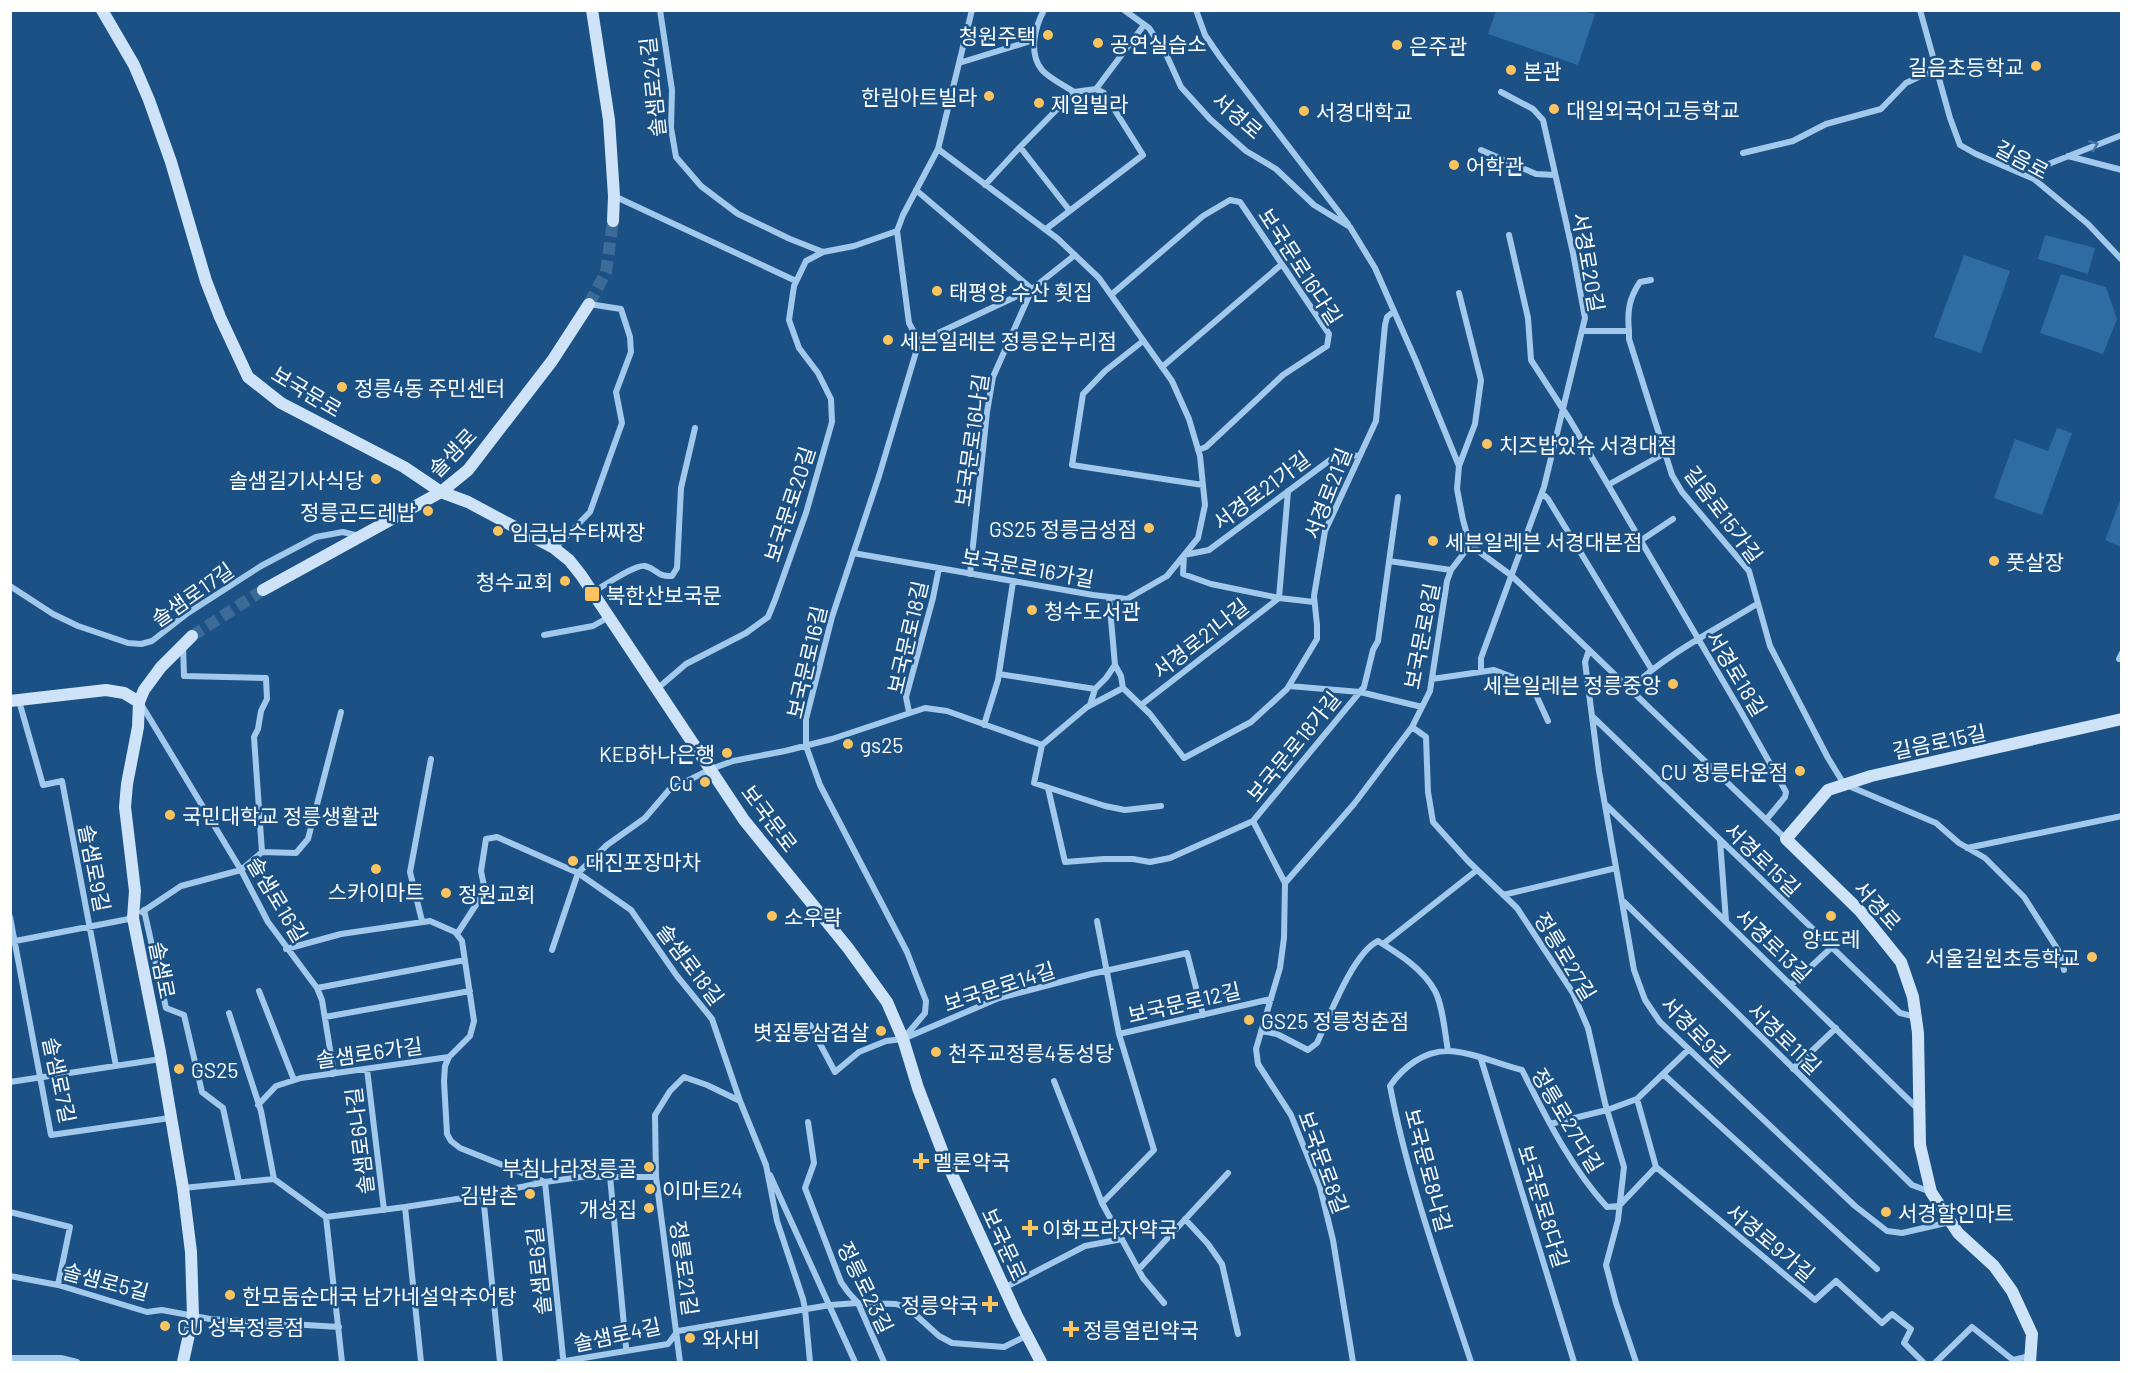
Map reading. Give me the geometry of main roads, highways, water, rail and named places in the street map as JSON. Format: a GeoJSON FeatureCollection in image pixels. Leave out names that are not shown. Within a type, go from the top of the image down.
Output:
{"type":"FeatureCollection","features":[{"type":"Feature","properties":{"kind":"main road"},"geometry":{"type":"LineString","coordinates":[[592,10],[609,120],[614,196],[613,221]]}},
{"type":"Feature","properties":{"kind":"main road","name":"보국문로"},"geometry":{"type":"LineString","coordinates":[[101,11],[134,65],[149,100],[171,162],[206,281],[219,317],[248,377],[281,403],[404,467],[441,492],[468,501],[554,548],[569,560],[658,688],[744,820],[866,972],[887,1002],[903,1039],[918,1088],[946,1161],[1026,1336],[1041,1362]]}},
{"type":"Feature","properties":{"kind":"main road","name":"솔샘로"},"geometry":{"type":"LineString","coordinates":[[264,590],[441,492],[468,470],[552,361],[589,304]]}},
{"type":"Feature","properties":{"kind":"main road","name":"솔샘로"},"geometry":{"type":"LineString","coordinates":[[183,1362],[193,1316],[191,1252],[183,1188],[161,1059],[133,918],[135,891],[125,807],[140,702],[151,678],[187,640]]}},
{"type":"Feature","properties":{"kind":"main road"},"geometry":{"type":"LineString","coordinates":[[15,701],[106,690],[124,693],[140,702]]}},
{"type":"Feature","properties":{"kind":"main road","name":"길음로15길"},"geometry":{"type":"LineString","coordinates":[[1786,839],[1828,790],[1844,784],[2121,719]]}},
{"type":"Feature","properties":{"kind":"main road","name":"서경로"},"geometry":{"type":"LineString","coordinates":[[1786,839],[1860,911],[1901,962],[1913,997],[1916,1017],[1920,1145],[1930,1192],[1958,1233],[1994,1266],[2013,1291],[2032,1334],[2030,1359]]}},
{"type":"Feature","properties":{"kind":"tunnel"},"geometry":{"type":"LineString","coordinates":[[589,304],[606,272],[613,221]]}},
{"type":"Feature","properties":{"kind":"tunnel"},"geometry":{"type":"LineString","coordinates":[[192,636],[263,590]]}},
{"type":"Feature","properties":{"kind":"place","name":"청원주택"},"geometry":{"type":"Point","coordinates":[1048,35]}},
{"type":"Feature","properties":{"kind":"place","name":"공연실습소"},"geometry":{"type":"Point","coordinates":[1098,43]}},
{"type":"Feature","properties":{"kind":"place","name":"은주관"},"geometry":{"type":"Point","coordinates":[1397,45]}},
{"type":"Feature","properties":{"kind":"place","name":"길음초등학교"},"geometry":{"type":"Point","coordinates":[2036,66]}},
{"type":"Feature","properties":{"kind":"place","name":"본관"},"geometry":{"type":"Point","coordinates":[1511,70]}},
{"type":"Feature","properties":{"kind":"place","name":"한림아트빌라"},"geometry":{"type":"Point","coordinates":[989,96]}},
{"type":"Feature","properties":{"kind":"place","name":"제일빌라"},"geometry":{"type":"Point","coordinates":[1039,103]}},
{"type":"Feature","properties":{"kind":"place","name":"대일외국어고등학교"},"geometry":{"type":"Point","coordinates":[1554,109]}},
{"type":"Feature","properties":{"kind":"place","name":"서경대학교"},"geometry":{"type":"Point","coordinates":[1304,111]}},
{"type":"Feature","properties":{"kind":"place","name":"어학관"},"geometry":{"type":"Point","coordinates":[1454,165]}},
{"type":"Feature","properties":{"kind":"place","name":"태평양 수산 횟집"},"geometry":{"type":"Point","coordinates":[937,291]}},
{"type":"Feature","properties":{"kind":"place","name":"세븐일레븐 정릉온누리점"},"geometry":{"type":"Point","coordinates":[888,340]}},
{"type":"Feature","properties":{"kind":"place","name":"정릉4동 주민센터"},"geometry":{"type":"Point","coordinates":[342,387]}},
{"type":"Feature","properties":{"kind":"place","name":"치즈밥있슈 서경대점"},"geometry":{"type":"Point","coordinates":[1487,444]}},
{"type":"Feature","properties":{"kind":"place","name":"솔샘길기사식당"},"geometry":{"type":"Point","coordinates":[376,479]}},
{"type":"Feature","properties":{"kind":"place","name":"정릉곤드레밥"},"geometry":{"type":"Point","coordinates":[428,511]}},
{"type":"Feature","properties":{"kind":"place","name":"GS25 정릉금성점"},"geometry":{"type":"Point","coordinates":[1149,528]}},
{"type":"Feature","properties":{"kind":"place","name":"임금님수타짜장"},"geometry":{"type":"Point","coordinates":[498,531]}},
{"type":"Feature","properties":{"kind":"place","name":"세븐일레븐 서경대본점"},"geometry":{"type":"Point","coordinates":[1433,541]}},
{"type":"Feature","properties":{"kind":"place","name":"풋살장"},"geometry":{"type":"Point","coordinates":[1994,561]}},
{"type":"Feature","properties":{"kind":"place","name":"청수교회"},"geometry":{"type":"Point","coordinates":[565,581]}},
{"type":"Feature","properties":{"kind":"place","name":"북한산보국문"},"geometry":{"type":"Point","coordinates":[592,594]}},
{"type":"Feature","properties":{"kind":"place","name":"청수도서관"},"geometry":{"type":"Point","coordinates":[1032,610]}},
{"type":"Feature","properties":{"kind":"place","name":"세븐일레븐 정릉중앙"},"geometry":{"type":"Point","coordinates":[1673,684]}},
{"type":"Feature","properties":{"kind":"place","name":"gs25"},"geometry":{"type":"Point","coordinates":[848,744]}},
{"type":"Feature","properties":{"kind":"place","name":"KEB하나은행"},"geometry":{"type":"Point","coordinates":[727,753]}},
{"type":"Feature","properties":{"kind":"place","name":"CU 정릉타운점"},"geometry":{"type":"Point","coordinates":[1800,771]}},
{"type":"Feature","properties":{"kind":"place","name":"Cu"},"geometry":{"type":"Point","coordinates":[705,782]}},
{"type":"Feature","properties":{"kind":"place","name":"국민대학교 정릉생활관"},"geometry":{"type":"Point","coordinates":[170,815]}},
{"type":"Feature","properties":{"kind":"place","name":"대진포장마차"},"geometry":{"type":"Point","coordinates":[573,861]}},
{"type":"Feature","properties":{"kind":"place","name":"스카이마트"},"geometry":{"type":"Point","coordinates":[376,869]}},
{"type":"Feature","properties":{"kind":"place","name":"정원교회"},"geometry":{"type":"Point","coordinates":[446,893]}},
{"type":"Feature","properties":{"kind":"place","name":"소우락"},"geometry":{"type":"Point","coordinates":[772,916]}},
{"type":"Feature","properties":{"kind":"place","name":"앙뜨레"},"geometry":{"type":"Point","coordinates":[1831,916]}},
{"type":"Feature","properties":{"kind":"place","name":"서울길원초등학교"},"geometry":{"type":"Point","coordinates":[2092,957]}},
{"type":"Feature","properties":{"kind":"place","name":"GS25 정릉청춘점"},"geometry":{"type":"Point","coordinates":[1249,1020]}},
{"type":"Feature","properties":{"kind":"place","name":"볏짚통삼겹살"},"geometry":{"type":"Point","coordinates":[881,1031]}},
{"type":"Feature","properties":{"kind":"place","name":"천주교정릉4동성당"},"geometry":{"type":"Point","coordinates":[936,1052]}},
{"type":"Feature","properties":{"kind":"place","name":"GS25"},"geometry":{"type":"Point","coordinates":[179,1069]}},
{"type":"Feature","properties":{"kind":"place","name":"멜론약국"},"geometry":{"type":"Point","coordinates":[921,1161]}},
{"type":"Feature","properties":{"kind":"place","name":"부침나라정릉골"},"geometry":{"type":"Point","coordinates":[649,1167]}},
{"type":"Feature","properties":{"kind":"place","name":"이마트24"},"geometry":{"type":"Point","coordinates":[650,1189]}},
{"type":"Feature","properties":{"kind":"place","name":"김밥촌"},"geometry":{"type":"Point","coordinates":[530,1194]}},
{"type":"Feature","properties":{"kind":"place","name":"개성집"},"geometry":{"type":"Point","coordinates":[649,1208]}},
{"type":"Feature","properties":{"kind":"place","name":"서경할인마트"},"geometry":{"type":"Point","coordinates":[1886,1212]}},
{"type":"Feature","properties":{"kind":"place","name":"이화프라자약국"},"geometry":{"type":"Point","coordinates":[1030,1228]}},
{"type":"Feature","properties":{"kind":"place","name":"한모둠순대국 남가네설악추어탕"},"geometry":{"type":"Point","coordinates":[230,1295]}},
{"type":"Feature","properties":{"kind":"place","name":"정릉약국"},"geometry":{"type":"Point","coordinates":[990,1304]}},
{"type":"Feature","properties":{"kind":"place","name":"CU 성북정릉점"},"geometry":{"type":"Point","coordinates":[165,1326]}},
{"type":"Feature","properties":{"kind":"place","name":"정릉열린약국"},"geometry":{"type":"Point","coordinates":[1071,1329]}},
{"type":"Feature","properties":{"kind":"place","name":"와사비"},"geometry":{"type":"Point","coordinates":[690,1338]}}]}
